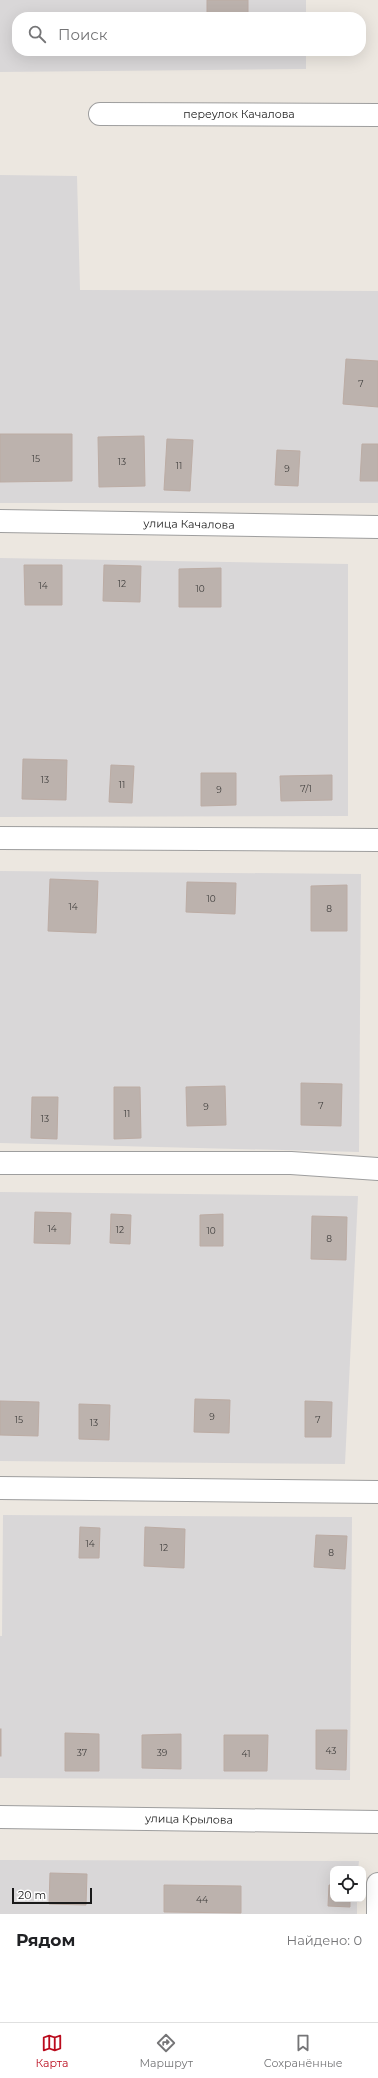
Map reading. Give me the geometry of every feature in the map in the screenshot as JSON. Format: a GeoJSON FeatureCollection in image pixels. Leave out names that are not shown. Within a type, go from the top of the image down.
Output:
{"type":"FeatureCollection","features":[{"type":"Feature","properties":{"kind":"street","name":"переулок Качалова"},"geometry":{"type":"LineString","coordinates":[[100,114],[378,115]]}},
{"type":"Feature","properties":{"kind":"street","name":"улица Качалова"},"geometry":{"type":"LineString","coordinates":[[0,521],[378,527]]}},
{"type":"Feature","properties":{"kind":"street"},"geometry":{"type":"LineString","coordinates":[[0,838],[378,840]]}},
{"type":"Feature","properties":{"kind":"street"},"geometry":{"type":"LineString","coordinates":[[0,1163],[291,1163],[378,1169]]}},
{"type":"Feature","properties":{"kind":"street"},"geometry":{"type":"LineString","coordinates":[[0,1488],[378,1492]]}},
{"type":"Feature","properties":{"kind":"street","name":"улица Крылова"},"geometry":{"type":"LineString","coordinates":[[0,1817],[378,1822]]}},
{"type":"Feature","properties":{"kind":"street"},"geometry":{"type":"LineString","coordinates":[[378,1884],[378,1914]]}},
{"type":"Feature","properties":{"kind":"shaded area"},"geometry":{"type":"Polygon","coordinates":[[[0,0],[306,0],[306,12],[12,12],[12,56],[306,56],[306,69],[0,72],[0,0]]]}},
{"type":"Feature","properties":{"kind":"shaded area"},"geometry":{"type":"Polygon","coordinates":[[[0,175],[77,176],[80,290],[378,291],[378,503],[0,503],[0,175]]]}},
{"type":"Feature","properties":{"kind":"shaded area"},"geometry":{"type":"Polygon","coordinates":[[[0,558],[348,564],[348,816],[0,817],[0,558]]]}},
{"type":"Feature","properties":{"kind":"shaded area"},"geometry":{"type":"Polygon","coordinates":[[[0,871],[361,874],[359,1152],[0,1143],[0,871]]]}},
{"type":"Feature","properties":{"kind":"shaded area"},"geometry":{"type":"Polygon","coordinates":[[[0,1192],[358,1196],[345,1464],[0,1461],[0,1192]]]}},
{"type":"Feature","properties":{"kind":"shaded area"},"geometry":{"type":"Polygon","coordinates":[[[3,1515],[352,1517],[350,1780],[0,1778],[0,1636],[2,1636],[3,1515]]]}},
{"type":"Feature","properties":{"kind":"shaded area"},"geometry":{"type":"Polygon","coordinates":[[[0,1860],[359,1861],[358,1866],[330,1866],[330,1902],[357,1902],[357,1914],[0,1914],[0,1860]]]}},
{"type":"Feature","properties":{"kind":"building"},"geometry":{"type":"Polygon","coordinates":[[[207,0],[248,0],[248,12],[207,12],[207,0]]]}},
{"type":"Feature","properties":{"kind":"building"},"geometry":{"type":"Polygon","coordinates":[[[346,359],[378,361],[378,407],[343,404],[346,359]]]}},
{"type":"Feature","properties":{"kind":"building"},"geometry":{"type":"Polygon","coordinates":[[[0,434],[72,434],[72,481],[0,482],[0,434]]]}},
{"type":"Feature","properties":{"kind":"building"},"geometry":{"type":"Polygon","coordinates":[[[144,436],[145,486],[99,487],[98,437],[144,436]]]}},
{"type":"Feature","properties":{"kind":"building"},"geometry":{"type":"Polygon","coordinates":[[[167,439],[193,440],[190,491],[164,490],[167,439]]]}},
{"type":"Feature","properties":{"kind":"building"},"geometry":{"type":"Polygon","coordinates":[[[362,444],[378,444],[378,481],[360,481],[362,444]]]}},
{"type":"Feature","properties":{"kind":"building"},"geometry":{"type":"Polygon","coordinates":[[[277,450],[300,451],[298,486],[275,485],[277,450]]]}},
{"type":"Feature","properties":{"kind":"building"},"geometry":{"type":"Polygon","coordinates":[[[24,565],[62,565],[62,605],[25,605],[24,565]]]}},
{"type":"Feature","properties":{"kind":"building"},"geometry":{"type":"Polygon","coordinates":[[[104,565],[141,566],[140,602],[103,601],[104,565]]]}},
{"type":"Feature","properties":{"kind":"building"},"geometry":{"type":"Polygon","coordinates":[[[221,568],[221,607],[179,607],[179,569],[221,568]]]}},
{"type":"Feature","properties":{"kind":"building"},"geometry":{"type":"Polygon","coordinates":[[[23,759],[67,760],[66,800],[22,799],[23,759]]]}},
{"type":"Feature","properties":{"kind":"building"},"geometry":{"type":"Polygon","coordinates":[[[111,765],[134,766],[132,803],[109,802],[111,765]]]}},
{"type":"Feature","properties":{"kind":"building"},"geometry":{"type":"Polygon","coordinates":[[[201,773],[236,773],[236,805],[201,806],[201,773]]]}},
{"type":"Feature","properties":{"kind":"building"},"geometry":{"type":"Polygon","coordinates":[[[332,775],[332,800],[281,801],[280,776],[332,775]]]}},
{"type":"Feature","properties":{"kind":"building"},"geometry":{"type":"Polygon","coordinates":[[[50,879],[98,881],[96,933],[48,931],[50,879]]]}},
{"type":"Feature","properties":{"kind":"building"},"geometry":{"type":"Polygon","coordinates":[[[187,882],[236,883],[235,914],[186,912],[187,882]]]}},
{"type":"Feature","properties":{"kind":"building"},"geometry":{"type":"Polygon","coordinates":[[[347,885],[347,931],[311,931],[311,886],[347,885]]]}},
{"type":"Feature","properties":{"kind":"building"},"geometry":{"type":"Polygon","coordinates":[[[301,1083],[342,1084],[341,1126],[301,1125],[301,1083]]]}},
{"type":"Feature","properties":{"kind":"building"},"geometry":{"type":"Polygon","coordinates":[[[225,1086],[226,1125],[187,1126],[186,1087],[225,1086]]]}},
{"type":"Feature","properties":{"kind":"building"},"geometry":{"type":"Polygon","coordinates":[[[114,1087],[140,1087],[141,1138],[114,1139],[114,1087]]]}},
{"type":"Feature","properties":{"kind":"building"},"geometry":{"type":"Polygon","coordinates":[[[32,1097],[58,1097],[57,1139],[31,1138],[32,1097]]]}},
{"type":"Feature","properties":{"kind":"building"},"geometry":{"type":"Polygon","coordinates":[[[35,1212],[71,1213],[70,1244],[34,1243],[35,1212]]]}},
{"type":"Feature","properties":{"kind":"building"},"geometry":{"type":"Polygon","coordinates":[[[111,1214],[131,1215],[130,1244],[110,1243],[111,1214]]]}},
{"type":"Feature","properties":{"kind":"building"},"geometry":{"type":"Polygon","coordinates":[[[223,1214],[223,1246],[200,1246],[200,1215],[223,1214]]]}},
{"type":"Feature","properties":{"kind":"building"},"geometry":{"type":"Polygon","coordinates":[[[312,1216],[347,1217],[346,1260],[311,1259],[312,1216]]]}},
{"type":"Feature","properties":{"kind":"building"},"geometry":{"type":"Polygon","coordinates":[[[195,1399],[230,1400],[229,1433],[194,1432],[195,1399]]]}},
{"type":"Feature","properties":{"kind":"building"},"geometry":{"type":"Polygon","coordinates":[[[0,1401],[39,1402],[38,1436],[0,1435],[0,1401]]]}},
{"type":"Feature","properties":{"kind":"building"},"geometry":{"type":"Polygon","coordinates":[[[305,1401],[332,1402],[331,1437],[305,1437],[305,1401]]]}},
{"type":"Feature","properties":{"kind":"building"},"geometry":{"type":"Polygon","coordinates":[[[79,1404],[110,1405],[109,1440],[79,1439],[79,1404]]]}},
{"type":"Feature","properties":{"kind":"building"},"geometry":{"type":"Polygon","coordinates":[[[80,1527],[100,1528],[99,1558],[79,1558],[80,1527]]]}},
{"type":"Feature","properties":{"kind":"building"},"geometry":{"type":"Polygon","coordinates":[[[145,1527],[185,1529],[184,1568],[144,1566],[145,1527]]]}},
{"type":"Feature","properties":{"kind":"building"},"geometry":{"type":"Polygon","coordinates":[[[316,1535],[347,1536],[345,1569],[314,1567],[316,1535]]]}},
{"type":"Feature","properties":{"kind":"building"},"geometry":{"type":"Polygon","coordinates":[[[1,1729],[1,1756],[0,1756],[1,1729]]]}},
{"type":"Feature","properties":{"kind":"building"},"geometry":{"type":"Polygon","coordinates":[[[316,1730],[347,1730],[346,1770],[316,1769],[316,1730]]]}},
{"type":"Feature","properties":{"kind":"building"},"geometry":{"type":"Polygon","coordinates":[[[65,1733],[99,1734],[99,1771],[65,1771],[65,1733]]]}},
{"type":"Feature","properties":{"kind":"building"},"geometry":{"type":"Polygon","coordinates":[[[181,1734],[181,1769],[142,1768],[142,1735],[181,1734]]]}},
{"type":"Feature","properties":{"kind":"building"},"geometry":{"type":"Polygon","coordinates":[[[224,1735],[268,1735],[267,1771],[224,1771],[224,1735]]]}},
{"type":"Feature","properties":{"kind":"building"},"geometry":{"type":"Polygon","coordinates":[[[50,1873],[87,1874],[86,1905],[49,1904],[50,1873]]]}},
{"type":"Feature","properties":{"kind":"building"},"geometry":{"type":"Polygon","coordinates":[[[164,1885],[241,1886],[241,1913],[164,1912],[164,1885]]]}},
{"type":"Feature","properties":{"kind":"building"},"geometry":{"type":"Polygon","coordinates":[[[329,1885],[330,1902],[350,1902],[350,1907],[328,1906],[329,1885]]]}}]}
